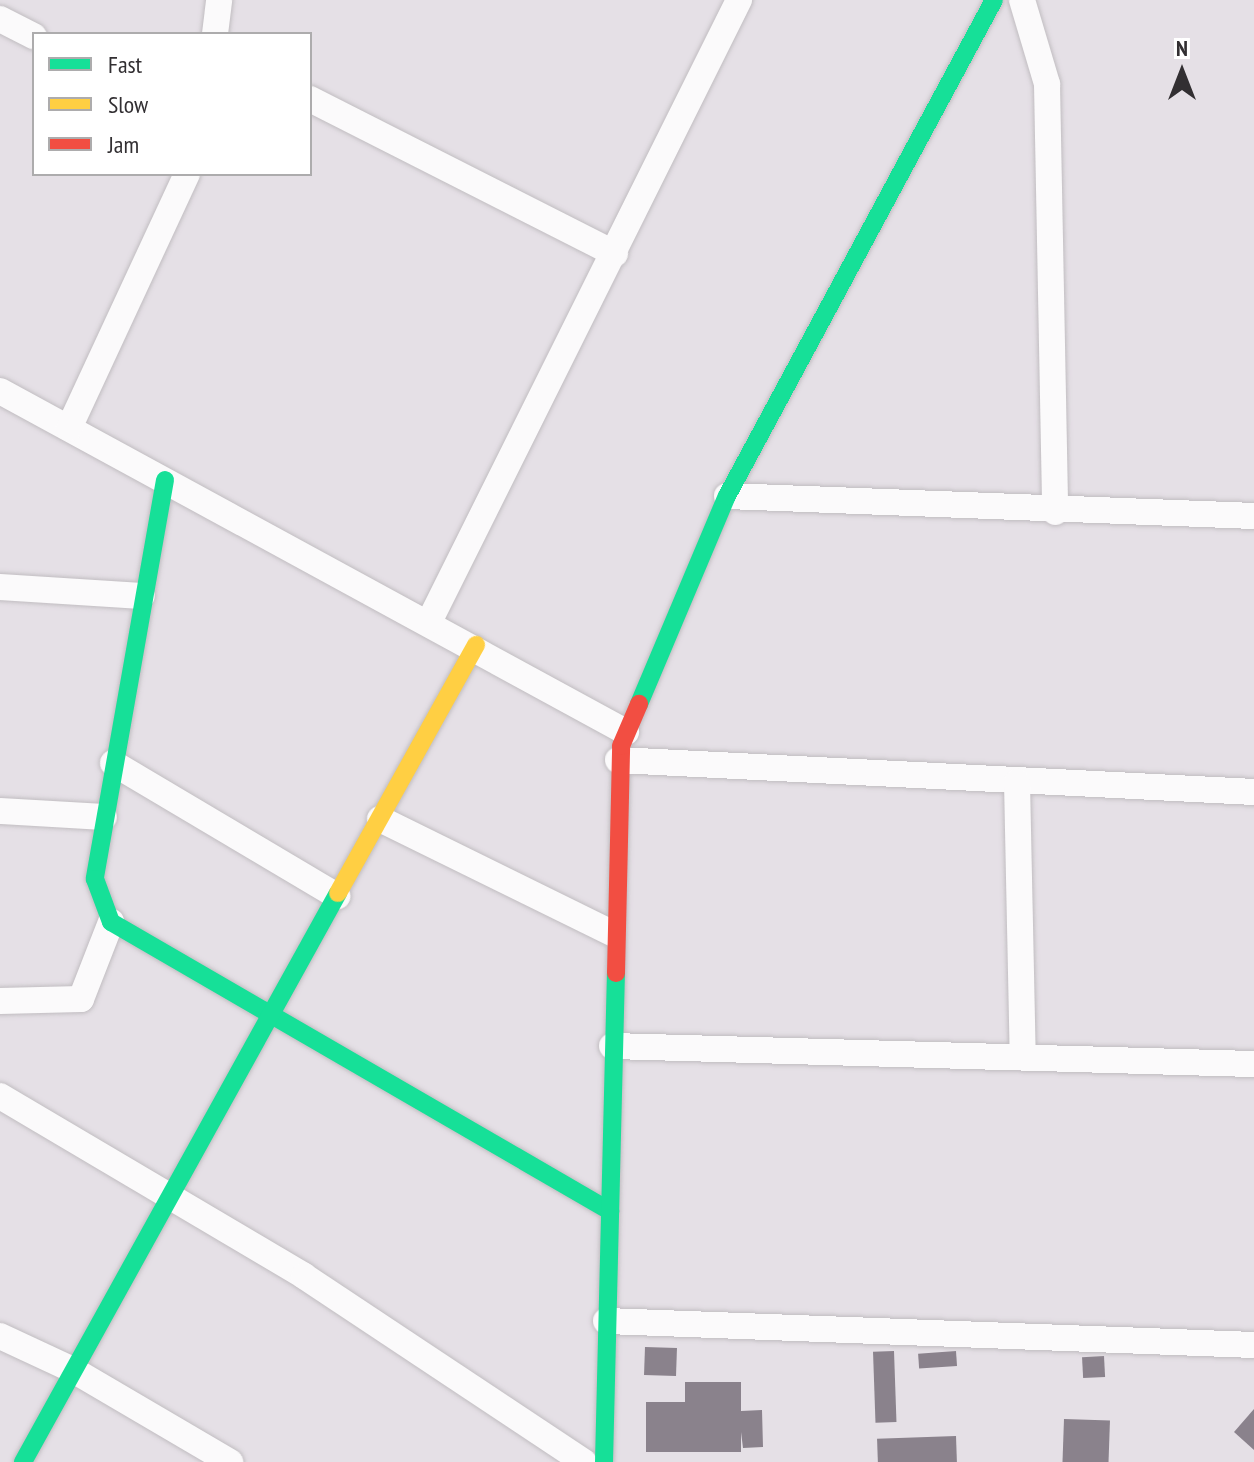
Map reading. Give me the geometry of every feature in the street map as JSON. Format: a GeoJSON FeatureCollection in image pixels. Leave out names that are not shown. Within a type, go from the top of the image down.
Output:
{"type":"FeatureCollection","features":[{"type":"Feature","properties":{"kind":"street"},"geometry":{"type":"LineString","coordinates":[[215,32],[219,0]]}},
{"type":"Feature","properties":{"kind":"street"},"geometry":{"type":"LineString","coordinates":[[430,620],[739,0]]}},
{"type":"Feature","properties":{"kind":"street"},"geometry":{"type":"LineString","coordinates":[[604,1462],[612,933],[618,760],[626,732],[727,496],[994,0]]}},
{"type":"Feature","properties":{"kind":"street"},"geometry":{"type":"LineString","coordinates":[[1022,0],[1047,84],[1055,512]]}},
{"type":"Feature","properties":{"kind":"street"},"geometry":{"type":"LineString","coordinates":[[0,19],[32,35]]}},
{"type":"Feature","properties":{"kind":"street"},"geometry":{"type":"LineString","coordinates":[[312,100],[615,254]]}},
{"type":"Feature","properties":{"kind":"street"},"geometry":{"type":"LineString","coordinates":[[69,428],[186,176]]}},
{"type":"Feature","properties":{"kind":"street"},"geometry":{"type":"LineString","coordinates":[[0,391],[476,645],[626,732]]}},
{"type":"Feature","properties":{"kind":"street"},"geometry":{"type":"LineString","coordinates":[[165,480],[142,596],[95,879],[111,922],[269,1017],[610,1211]]}},
{"type":"Feature","properties":{"kind":"street"},"geometry":{"type":"LineString","coordinates":[[727,496],[1055,512],[1254,516]]}},
{"type":"Feature","properties":{"kind":"street"},"geometry":{"type":"LineString","coordinates":[[0,587],[142,596]]}},
{"type":"Feature","properties":{"kind":"street"},"geometry":{"type":"LineString","coordinates":[[23,1462],[476,645]]}},
{"type":"Feature","properties":{"kind":"street"},"geometry":{"type":"LineString","coordinates":[[618,760],[1254,792]]}},
{"type":"Feature","properties":{"kind":"street"},"geometry":{"type":"LineString","coordinates":[[113,763],[337,896]]}},
{"type":"Feature","properties":{"kind":"street"},"geometry":{"type":"LineString","coordinates":[[1017,782],[1023,1057]]}},
{"type":"Feature","properties":{"kind":"street"},"geometry":{"type":"LineString","coordinates":[[0,811],[104,817]]}},
{"type":"Feature","properties":{"kind":"street"},"geometry":{"type":"LineString","coordinates":[[380,819],[612,933]]}},
{"type":"Feature","properties":{"kind":"street"},"geometry":{"type":"LineString","coordinates":[[0,1001],[81,999],[111,922]]}},
{"type":"Feature","properties":{"kind":"street"},"geometry":{"type":"LineString","coordinates":[[612,1046],[1254,1064]]}},
{"type":"Feature","properties":{"kind":"street"},"geometry":{"type":"LineString","coordinates":[[0,1096],[173,1195],[584,1462]]}},
{"type":"Feature","properties":{"kind":"street"},"geometry":{"type":"LineString","coordinates":[[606,1321],[1254,1345]]}},
{"type":"Feature","properties":{"kind":"street"},"geometry":{"type":"LineString","coordinates":[[0,1336],[75,1371],[230,1462]]}},
{"type":"Feature","properties":{"kind":"building"},"geometry":{"type":"Polygon","coordinates":[[[645,1347],[677,1348],[676,1376],[644,1375],[645,1347]]]}},
{"type":"Feature","properties":{"kind":"building"},"geometry":{"type":"Polygon","coordinates":[[[894,1351],[896,1422],[875,1423],[873,1352],[894,1351]]]}},
{"type":"Feature","properties":{"kind":"building"},"geometry":{"type":"Polygon","coordinates":[[[956,1351],[957,1366],[919,1369],[918,1354],[956,1351]]]}},
{"type":"Feature","properties":{"kind":"building"},"geometry":{"type":"Polygon","coordinates":[[[1104,1356],[1105,1377],[1083,1378],[1082,1357],[1104,1356]]]}},
{"type":"Feature","properties":{"kind":"building"},"geometry":{"type":"Polygon","coordinates":[[[685,1382],[741,1382],[741,1411],[762,1410],[763,1447],[743,1448],[741,1432],[741,1452],[646,1452],[646,1402],[685,1402],[685,1382]]]}},
{"type":"Feature","properties":{"kind":"building"},"geometry":{"type":"Polygon","coordinates":[[[1254,1409],[1254,1450],[1234,1432],[1254,1409]]]}},
{"type":"Feature","properties":{"kind":"building"},"geometry":{"type":"Polygon","coordinates":[[[1064,1419],[1110,1421],[1109,1462],[1062,1462],[1064,1419]]]}},
{"type":"Feature","properties":{"kind":"building"},"geometry":{"type":"Polygon","coordinates":[[[956,1436],[957,1462],[878,1462],[877,1439],[956,1436]]]}},
{"type":"Feature","properties":{"kind":"traffic: fast"},"geometry":{"type":"LineString","coordinates":[[639,704],[727,496],[994,0]]}},
{"type":"Feature","properties":{"kind":"traffic: fast"},"geometry":{"type":"LineString","coordinates":[[165,480],[95,879],[111,922],[610,1211]]}},
{"type":"Feature","properties":{"kind":"traffic: fast"},"geometry":{"type":"LineString","coordinates":[[23,1462],[338,893]]}},
{"type":"Feature","properties":{"kind":"traffic: fast"},"geometry":{"type":"LineString","coordinates":[[604,1462],[616,973]]}},
{"type":"Feature","properties":{"kind":"traffic: slow"},"geometry":{"type":"LineString","coordinates":[[338,893],[476,645]]}},
{"type":"Feature","properties":{"kind":"traffic: jam"},"geometry":{"type":"LineString","coordinates":[[616,973],[621,746],[639,704]]}}]}
